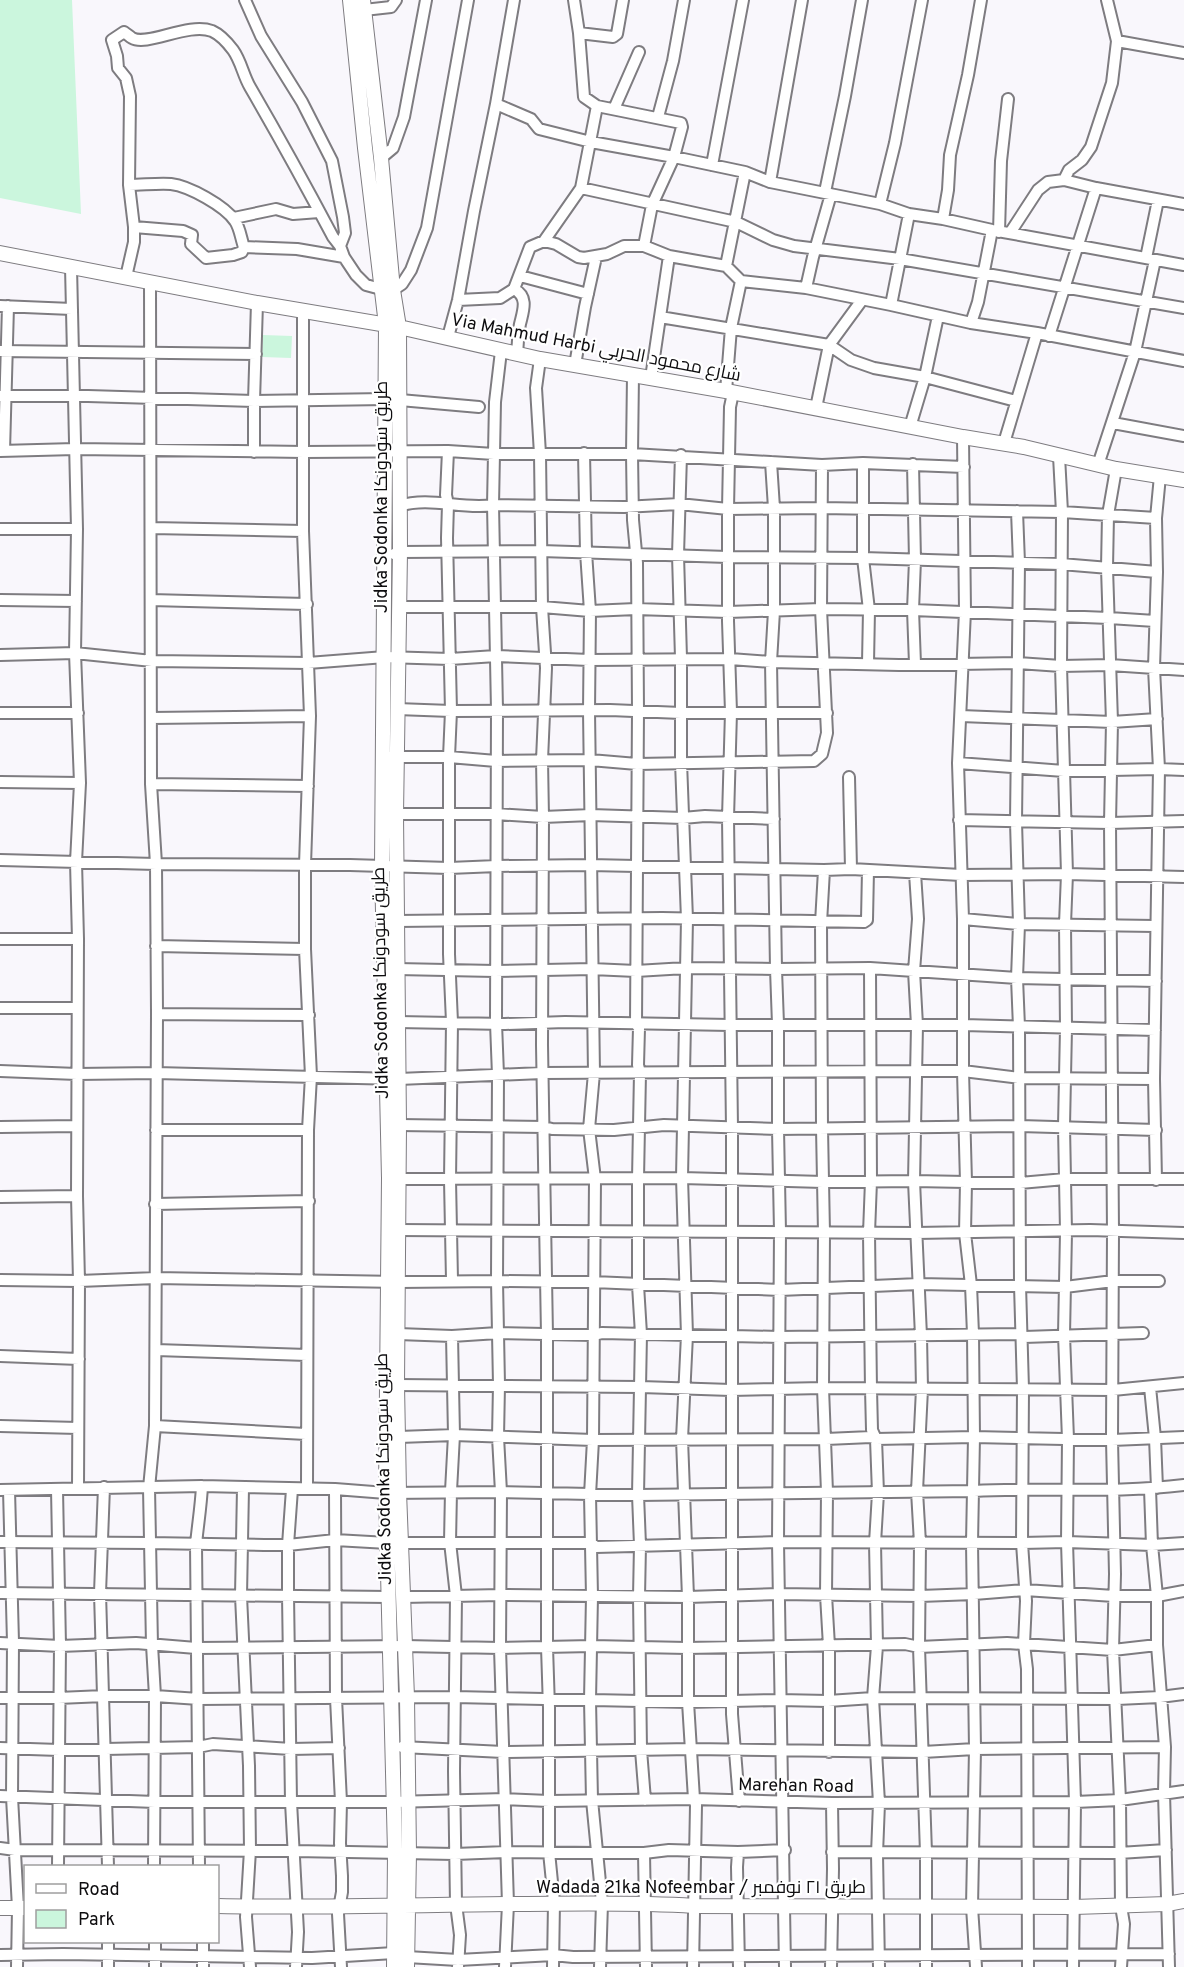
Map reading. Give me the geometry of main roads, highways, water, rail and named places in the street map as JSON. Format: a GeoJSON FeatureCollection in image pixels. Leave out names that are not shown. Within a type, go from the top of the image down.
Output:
{"type":"FeatureCollection","features":[{"type":"Feature","properties":{"kind":"main road","name":"Jidka Sodonka طريق سودونكا"},"geometry":{"type":"LineString","coordinates":[[350,0],[367,97],[381,158],[387,289]]}},
{"type":"Feature","properties":{"kind":"main road","name":"Jidka Sodonka طريق سودونكا"},"geometry":{"type":"LineString","coordinates":[[363,5],[367,97],[400,400],[393,452],[386,556],[391,658],[389,867],[394,1078],[392,1493],[395,1543],[404,1597],[392,1697],[393,1802],[402,1852]]}},
{"type":"Feature","properties":{"kind":"main road","name":"Via Mahmud Harbi شارع محمود الحربي"},"geometry":{"type":"LineString","coordinates":[[0,253],[257,303],[393,326],[540,359],[1004,443],[1116,469],[1184,480]]}},
{"type":"Feature","properties":{"kind":"main road","name":"Jidka Sodonka طريق سودونكا"},"geometry":{"type":"LineString","coordinates":[[392,1493],[399,1437],[398,1334],[394,1281],[399,1230],[394,1179],[399,1125],[394,1078],[398,1022],[396,921],[389,867],[396,814],[391,757],[397,709],[391,658],[400,607],[400,552],[399,506],[385,399],[393,326]]}},
{"type":"Feature","properties":{"kind":"main road","name":"Jidka Sodonka طريق سودونكا"},"geometry":{"type":"LineString","coordinates":[[395,1543],[388,1597],[407,1697],[408,1748],[408,1802],[402,1852],[400,1961]]}},
{"type":"Feature","properties":{"kind":"main road","name":"Wadada 21ka Nofeembar / طريق ٢١ نوفمبر"},"geometry":{"type":"LineString","coordinates":[[219,1906],[402,1906],[554,1902],[785,1907],[1074,1907],[1167,1904],[1184,1901]]}},
{"type":"Feature","properties":{"kind":"main road"},"geometry":{"type":"LineString","coordinates":[[0,1908],[22,1908]]}}]}
